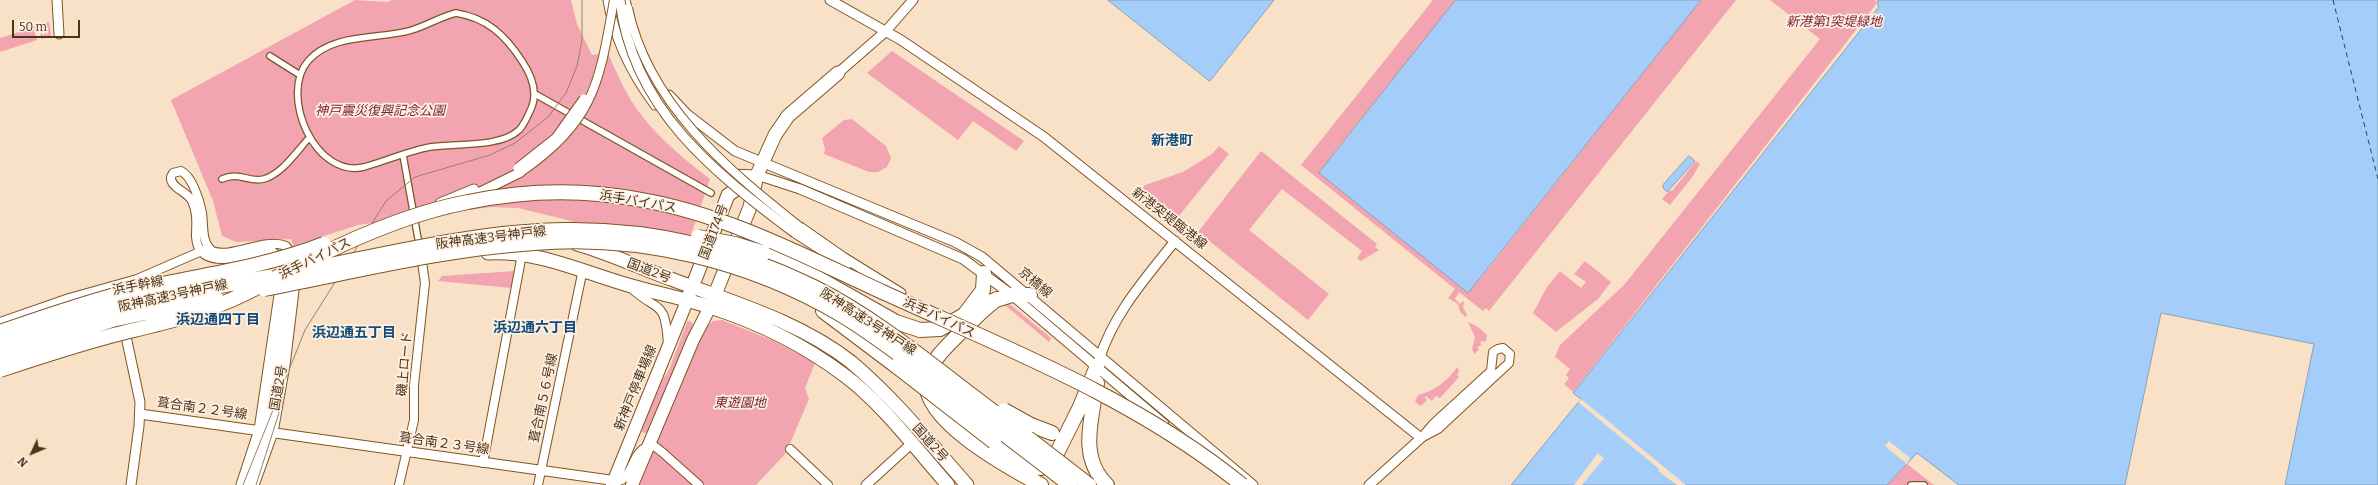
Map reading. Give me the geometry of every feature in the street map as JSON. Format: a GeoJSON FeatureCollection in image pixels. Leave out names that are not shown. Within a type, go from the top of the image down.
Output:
{"type":"FeatureCollection","features":[{"type":"Feature","properties":{"kind":"highway","name":"国道174号"},"geometry":{"type":"LineString","coordinates":[[710,307],[750,207],[757,176],[775,134],[784,120],[838,73]]}},
{"type":"Feature","properties":{"kind":"highway","name":"国道174号"},"geometry":{"type":"LineString","coordinates":[[687,301],[728,195],[757,176]]}},
{"type":"Feature","properties":{"kind":"highway","name":"浜手バイパス"},"geometry":{"type":"LineString","coordinates":[[0,332],[70,307],[130,291],[295,255],[436,207],[488,194],[557,189],[600,190],[644,196],[686,206],[752,229],[932,311],[1115,397],[1183,438],[1247,485]]}},
{"type":"Feature","properties":{"kind":"highway","name":"浜手バイパス"},"geometry":{"type":"LineString","coordinates":[[0,368],[177,319],[224,303],[312,259],[372,232],[436,207],[488,198],[556,192],[600,194],[643,200],[685,210],[725,222],[896,298],[1121,404],[1180,439],[1242,485]]}},
{"type":"Feature","properties":{"kind":"highway","name":"阪神高速3号神戸線"},"geometry":{"type":"LineString","coordinates":[[0,344],[65,321],[151,298],[459,240],[512,233],[566,230],[650,235],[729,254],[776,270],[813,287],[867,318],[925,359],[1089,485]]}},
{"type":"Feature","properties":{"kind":"highway","name":"国道2号"},"geometry":{"type":"LineString","coordinates":[[252,485],[266,431],[290,270],[419,244],[505,234],[558,239],[589,247],[693,287],[716,294],[788,325],[828,346],[851,362],[886,395],[967,485]]}},
{"type":"Feature","properties":{"kind":"highway"},"geometry":{"type":"LineString","coordinates":[[650,235],[684,236],[735,244],[764,253],[811,274],[864,302],[896,322],[920,330],[940,329],[968,318],[997,299]]}},
{"type":"Feature","properties":{"kind":"highway","name":"阪神高速3号神戸線"},"geometry":{"type":"LineString","coordinates":[[0,357],[78,330],[146,312],[494,247],[534,242],[608,242],[679,252],[753,274],[808,297],[860,327],[918,368],[1070,485]]}},
{"type":"Feature","properties":{"kind":"highway","name":"国道2号"},"geometry":{"type":"LineString","coordinates":[[287,289],[480,253],[522,254],[583,269],[628,285],[710,307],[776,334],[845,376],[878,406],[948,485]]}},
{"type":"Feature","properties":{"kind":"highway"},"geometry":{"type":"LineString","coordinates":[[978,307],[983,290],[984,273]]}},
{"type":"Feature","properties":{"kind":"highway"},"geometry":{"type":"LineString","coordinates":[[753,274],[806,301],[839,322],[994,442],[1032,467],[1041,468],[1049,465],[1056,457],[1099,361]]}},
{"type":"Feature","properties":{"kind":"highway"},"geometry":{"type":"LineString","coordinates":[[968,318],[983,290]]}},
{"type":"Feature","properties":{"kind":"highway"},"geometry":{"type":"LineString","coordinates":[[1030,295],[1012,295],[997,299],[978,307],[933,363],[929,370],[926,386],[929,400],[937,412],[984,451],[1041,485]]}},
{"type":"Feature","properties":{"kind":"highway"},"geometry":{"type":"LineString","coordinates":[[925,359],[1011,415],[1052,433]]}},
{"type":"Feature","properties":{"kind":"highway"},"geometry":{"type":"LineString","coordinates":[[1099,361],[1088,442],[1095,469],[1107,485]]}},
{"type":"Feature","properties":{"kind":"highway","name":"国道2号"},"geometry":{"type":"LineString","coordinates":[[243,485],[266,431]]}},
{"type":"Feature","properties":{"kind":"main road","name":"浜手幹線"},"geometry":{"type":"LineString","coordinates":[[0,339],[54,319],[120,303],[290,270]]}},
{"type":"Feature","properties":{"kind":"main road"},"geometry":{"type":"LineString","coordinates":[[0,368],[123,319],[287,289]]}},
{"type":"Feature","properties":{"kind":"main road","name":"新神戸停車場線"},"geometry":{"type":"LineString","coordinates":[[614,480],[687,301]]}},
{"type":"Feature","properties":{"kind":"main road"},"geometry":{"type":"LineString","coordinates":[[632,485],[693,340],[710,307]]}},
{"type":"Feature","properties":{"kind":"main road"},"geometry":{"type":"LineString","coordinates":[[614,480],[633,446],[641,443],[649,445]]}},
{"type":"Feature","properties":{"kind":"street"},"geometry":{"type":"LineString","coordinates":[[57,0],[59,34]]}},
{"type":"Feature","properties":{"kind":"street"},"geometry":{"type":"LineString","coordinates":[[436,207],[491,182],[531,159],[566,127],[584,99],[597,66],[609,0]]}},
{"type":"Feature","properties":{"kind":"street","name":"京橋線"},"geometry":{"type":"LineString","coordinates":[[609,0],[625,55],[644,91],[684,136],[718,168],[730,174],[757,176],[800,189],[938,246],[963,259],[984,273],[1099,361],[1253,485]]}},
{"type":"Feature","properties":{"kind":"street"},"geometry":{"type":"LineString","coordinates":[[436,207],[488,189],[521,172],[559,141],[571,129],[588,102],[602,67],[614,0]]}},
{"type":"Feature","properties":{"kind":"street"},"geometry":{"type":"LineString","coordinates":[[620,0],[626,35],[644,82],[656,102],[690,145],[747,197],[795,233],[896,298]]}},
{"type":"Feature","properties":{"kind":"street"},"geometry":{"type":"LineString","coordinates":[[626,0],[632,28],[643,58],[672,106],[699,136],[735,172],[800,227],[866,273],[932,311]]}},
{"type":"Feature","properties":{"kind":"street","name":"京橋線"},"geometry":{"type":"LineString","coordinates":[[626,0],[629,17],[648,63],[672,99],[687,114],[735,151],[763,161],[955,242],[991,262],[1030,295],[1099,361],[1234,485]]}},
{"type":"Feature","properties":{"kind":"street","name":"新港突堤臨港線"},"geometry":{"type":"LineString","coordinates":[[830,0],[901,40],[1039,134],[1421,438]]}},
{"type":"Feature","properties":{"kind":"street"},"geometry":{"type":"LineString","coordinates":[[838,73],[885,32],[913,0]]}},
{"type":"Feature","properties":{"kind":"street"},"geometry":{"type":"LineString","coordinates":[[456,13],[474,16],[493,27],[522,61],[531,78],[535,94],[532,108],[525,122],[519,130],[509,136],[489,142],[429,148],[355,169],[341,168],[328,160],[309,138],[299,100],[297,85],[300,75],[308,60],[327,48],[363,36],[412,30],[442,16],[456,13]]}},
{"type":"Feature","properties":{"kind":"street"},"geometry":{"type":"LineString","coordinates":[[270,56],[300,75]]}},
{"type":"Feature","properties":{"kind":"street"},"geometry":{"type":"LineString","coordinates":[[535,94],[711,193]]}},
{"type":"Feature","properties":{"kind":"street"},"geometry":{"type":"LineString","coordinates":[[222,179],[230,175],[263,179],[281,168],[309,138]]}},
{"type":"Feature","properties":{"kind":"street"},"geometry":{"type":"LineString","coordinates":[[403,155],[419,244]]}},
{"type":"Feature","properties":{"kind":"street"},"geometry":{"type":"LineString","coordinates":[[178,171],[185,173],[190,181],[202,210],[205,243],[210,249],[217,253],[280,244],[291,251],[295,259],[290,270],[271,250],[216,260],[210,259],[200,250],[197,245],[197,220],[192,202],[187,194],[170,181],[171,177],[178,171]]}},
{"type":"Feature","properties":{"kind":"street"},"geometry":{"type":"LineString","coordinates":[[1099,361],[1113,323],[1120,311],[1175,241]]}},
{"type":"Feature","properties":{"kind":"street","name":"磯上ロード"},"geometry":{"type":"LineString","coordinates":[[398,485],[408,452],[414,420],[414,385],[425,283],[419,244]]}},
{"type":"Feature","properties":{"kind":"street"},"geometry":{"type":"LineString","coordinates":[[0,322],[69,298],[137,279],[200,250],[210,249]]}},
{"type":"Feature","properties":{"kind":"street"},"geometry":{"type":"LineString","coordinates":[[483,463],[522,254]]}},
{"type":"Feature","properties":{"kind":"street","name":"葺合南５６号線"},"geometry":{"type":"LineString","coordinates":[[538,485],[583,269]]}},
{"type":"Feature","properties":{"kind":"street"},"geometry":{"type":"LineString","coordinates":[[628,285],[640,297],[660,308],[666,317],[668,346]]}},
{"type":"Feature","properties":{"kind":"street"},"geometry":{"type":"LineString","coordinates":[[120,303],[140,402],[140,414],[131,485]]}},
{"type":"Feature","properties":{"kind":"street"},"geometry":{"type":"LineString","coordinates":[[1369,485],[1491,371],[1493,366],[1492,356],[1494,351],[1501,348],[1509,351],[1511,358],[1507,366],[1438,429],[1421,438]]}},
{"type":"Feature","properties":{"kind":"street","name":"葺合南２２号線"},"geometry":{"type":"LineString","coordinates":[[140,414],[266,431]]}},
{"type":"Feature","properties":{"kind":"street","name":"葺合南２３号線"},"geometry":{"type":"LineString","coordinates":[[266,431],[483,463],[614,480]]}},
{"type":"Feature","properties":{"kind":"street"},"geometry":{"type":"LineString","coordinates":[[866,485],[911,444]]}},
{"type":"Feature","properties":{"kind":"street"},"geometry":{"type":"LineString","coordinates":[[649,445],[662,452],[699,485]]}},
{"type":"Feature","properties":{"kind":"street"},"geometry":{"type":"LineString","coordinates":[[790,449],[828,485]]}},
{"type":"Feature","properties":{"kind":"street"},"geometry":{"type":"LineString","coordinates":[[1911,485],[1924,485]]}},
{"type":"Feature","properties":{"kind":"green space","name":"神戸震災復興記念公園"},"geometry":{"type":"Polygon","coordinates":[[[355,0],[387,2],[392,0],[571,0],[577,24],[592,55],[608,53],[625,90],[644,119],[675,151],[710,179],[683,258],[567,220],[518,208],[491,207],[358,225],[293,246],[291,239],[236,242],[222,236],[213,201],[171,100],[355,0]]]}},
{"type":"Feature","properties":{"kind":"green space"},"geometry":{"type":"Polygon","coordinates":[[[1433,0],[1456,0],[1330,158],[1480,279],[1701,0],[1736,0],[1489,311],[1486,308],[1483,311],[1459,292],[1455,299],[1460,304],[1463,301],[1463,307],[1467,315],[1466,317],[1460,312],[1458,304],[1448,298],[1455,289],[1301,165],[1433,0]]]}},
{"type":"Feature","properties":{"kind":"green space","name":"新港第1突堤緑地"},"geometry":{"type":"Polygon","coordinates":[[[1770,0],[1875,0],[1877,3],[1573,392],[1564,384],[1569,378],[1566,375],[1570,369],[1555,357],[1560,345],[1624,285],[1820,39],[1770,0]]]}},
{"type":"Feature","properties":{"kind":"green space"},"geometry":{"type":"Polygon","coordinates":[[[49,22],[51,35],[42,39],[38,28],[34,29],[37,40],[0,52],[0,38],[49,22]]]}},
{"type":"Feature","properties":{"kind":"green space"},"geometry":{"type":"Polygon","coordinates":[[[892,51],[1024,141],[1016,151],[973,121],[958,140],[867,73],[892,51]]]}},
{"type":"Feature","properties":{"kind":"green space"},"geometry":{"type":"Polygon","coordinates":[[[852,119],[886,146],[891,158],[887,167],[878,172],[869,172],[824,154],[825,149],[822,138],[844,120],[852,119]]]}},
{"type":"Feature","properties":{"kind":"green space"},"geometry":{"type":"Polygon","coordinates":[[[1219,146],[1229,154],[1174,222],[1138,194],[1145,185],[1183,172],[1212,154],[1219,146]]]}},
{"type":"Feature","properties":{"kind":"green space"},"geometry":{"type":"Polygon","coordinates":[[[1261,151],[1377,244],[1375,247],[1379,250],[1361,261],[1357,258],[1362,251],[1282,189],[1249,230],[1329,294],[1308,320],[1198,232],[1261,151]]]}},
{"type":"Feature","properties":{"kind":"green space"},"geometry":{"type":"Polygon","coordinates":[[[1696,161],[1700,164],[1693,176],[1670,205],[1662,199],[1670,190],[1672,191],[1696,161]]]}},
{"type":"Feature","properties":{"kind":"green space"},"geometry":{"type":"Polygon","coordinates":[[[1585,261],[1611,282],[1598,299],[1556,332],[1533,313],[1547,287],[1560,271],[1581,288],[1586,282],[1574,274],[1585,261]]]}},
{"type":"Feature","properties":{"kind":"green space"},"geometry":{"type":"Polygon","coordinates":[[[515,271],[512,288],[438,281],[442,276],[515,271]]]}},
{"type":"Feature","properties":{"kind":"green space"},"geometry":{"type":"Polygon","coordinates":[[[1005,305],[1011,305],[1051,338],[1049,342],[1005,305]]]}},
{"type":"Feature","properties":{"kind":"green space","name":"東遊園地"},"geometry":{"type":"Polygon","coordinates":[[[722,320],[774,341],[815,363],[805,388],[809,399],[786,453],[756,485],[639,485],[705,328],[713,321],[722,320]]]}},
{"type":"Feature","properties":{"kind":"green space"},"geometry":{"type":"Polygon","coordinates":[[[690,321],[693,324],[649,432],[644,433],[640,430],[650,399],[669,370],[687,322],[690,321]]]}},
{"type":"Feature","properties":{"kind":"green space"},"geometry":{"type":"Polygon","coordinates":[[[1468,322],[1478,327],[1487,335],[1486,342],[1482,341],[1480,343],[1482,345],[1477,347],[1479,349],[1475,354],[1472,350],[1475,337],[1468,322]]]}},
{"type":"Feature","properties":{"kind":"green space"},"geometry":{"type":"Polygon","coordinates":[[[1457,367],[1459,371],[1457,375],[1459,377],[1440,398],[1436,396],[1432,401],[1426,396],[1425,398],[1427,400],[1421,406],[1415,402],[1418,395],[1430,391],[1440,385],[1457,367]]]}},
{"type":"Feature","properties":{"kind":"green space"},"geometry":{"type":"Polygon","coordinates":[[[1907,464],[1934,485],[1887,485],[1907,464]]]}},
{"type":"Feature","properties":{"kind":"water"},"geometry":{"type":"Polygon","coordinates":[[[1108,0],[1274,0],[1210,81],[1108,0]]]}},
{"type":"Feature","properties":{"kind":"water"},"geometry":{"type":"Polygon","coordinates":[[[1456,0],[1701,0],[1468,293],[1319,173],[1456,0]]]}},
{"type":"Feature","properties":{"kind":"water"},"geometry":{"type":"Polygon","coordinates":[[[1878,0],[2378,0],[2378,485],[2285,485],[2314,344],[2161,313],[2125,485],[1959,485],[1917,453],[1887,485],[1511,485],[1581,399],[1573,393],[1878,8],[1878,0]]]}},
{"type":"Feature","properties":{"kind":"water"},"geometry":{"type":"Polygon","coordinates":[[[1689,156],[1695,161],[1667,192],[1663,188],[1663,185],[1689,156]]]}},
{"type":"Feature","properties":{"kind":"pier"},"geometry":{"type":"Polygon","coordinates":[[[1581,399],[1686,485],[1677,485],[1658,471],[1659,469],[1578,402],[1581,399]]]}},
{"type":"Feature","properties":{"kind":"pier"},"geometry":{"type":"Polygon","coordinates":[[[1889,441],[1910,458],[1907,464],[1885,446],[1889,441]]]}},
{"type":"Feature","properties":{"kind":"pier"},"geometry":{"type":"Polygon","coordinates":[[[1598,453],[1604,458],[1582,485],[1574,485],[1598,453]]]}},
{"type":"Feature","properties":{"kind":"ferry route"},"geometry":{"type":"LineString","coordinates":[[2333,0],[2378,179]]}},
{"type":"Feature","properties":{"kind":"tram line"},"geometry":{"type":"LineString","coordinates":[[243,485],[305,330],[386,201],[415,177],[490,155],[515,143],[548,117],[566,93],[577,66],[582,40],[582,0]]}},
{"type":"Feature","properties":{"kind":"tram line"},"geometry":{"type":"LineString","coordinates":[[256,485],[285,394]]}},
{"type":"Feature","properties":{"kind":"district","name":"新港町"},"geometry":{"type":"Point","coordinates":[1172,141]}},
{"type":"Feature","properties":{"kind":"district","name":"浜辺通四丁目"},"geometry":{"type":"Point","coordinates":[218,320]}},
{"type":"Feature","properties":{"kind":"district","name":"浜辺通六丁目"},"geometry":{"type":"Point","coordinates":[535,328]}},
{"type":"Feature","properties":{"kind":"district","name":"浜辺通五丁目"},"geometry":{"type":"Point","coordinates":[354,333]}}]}
